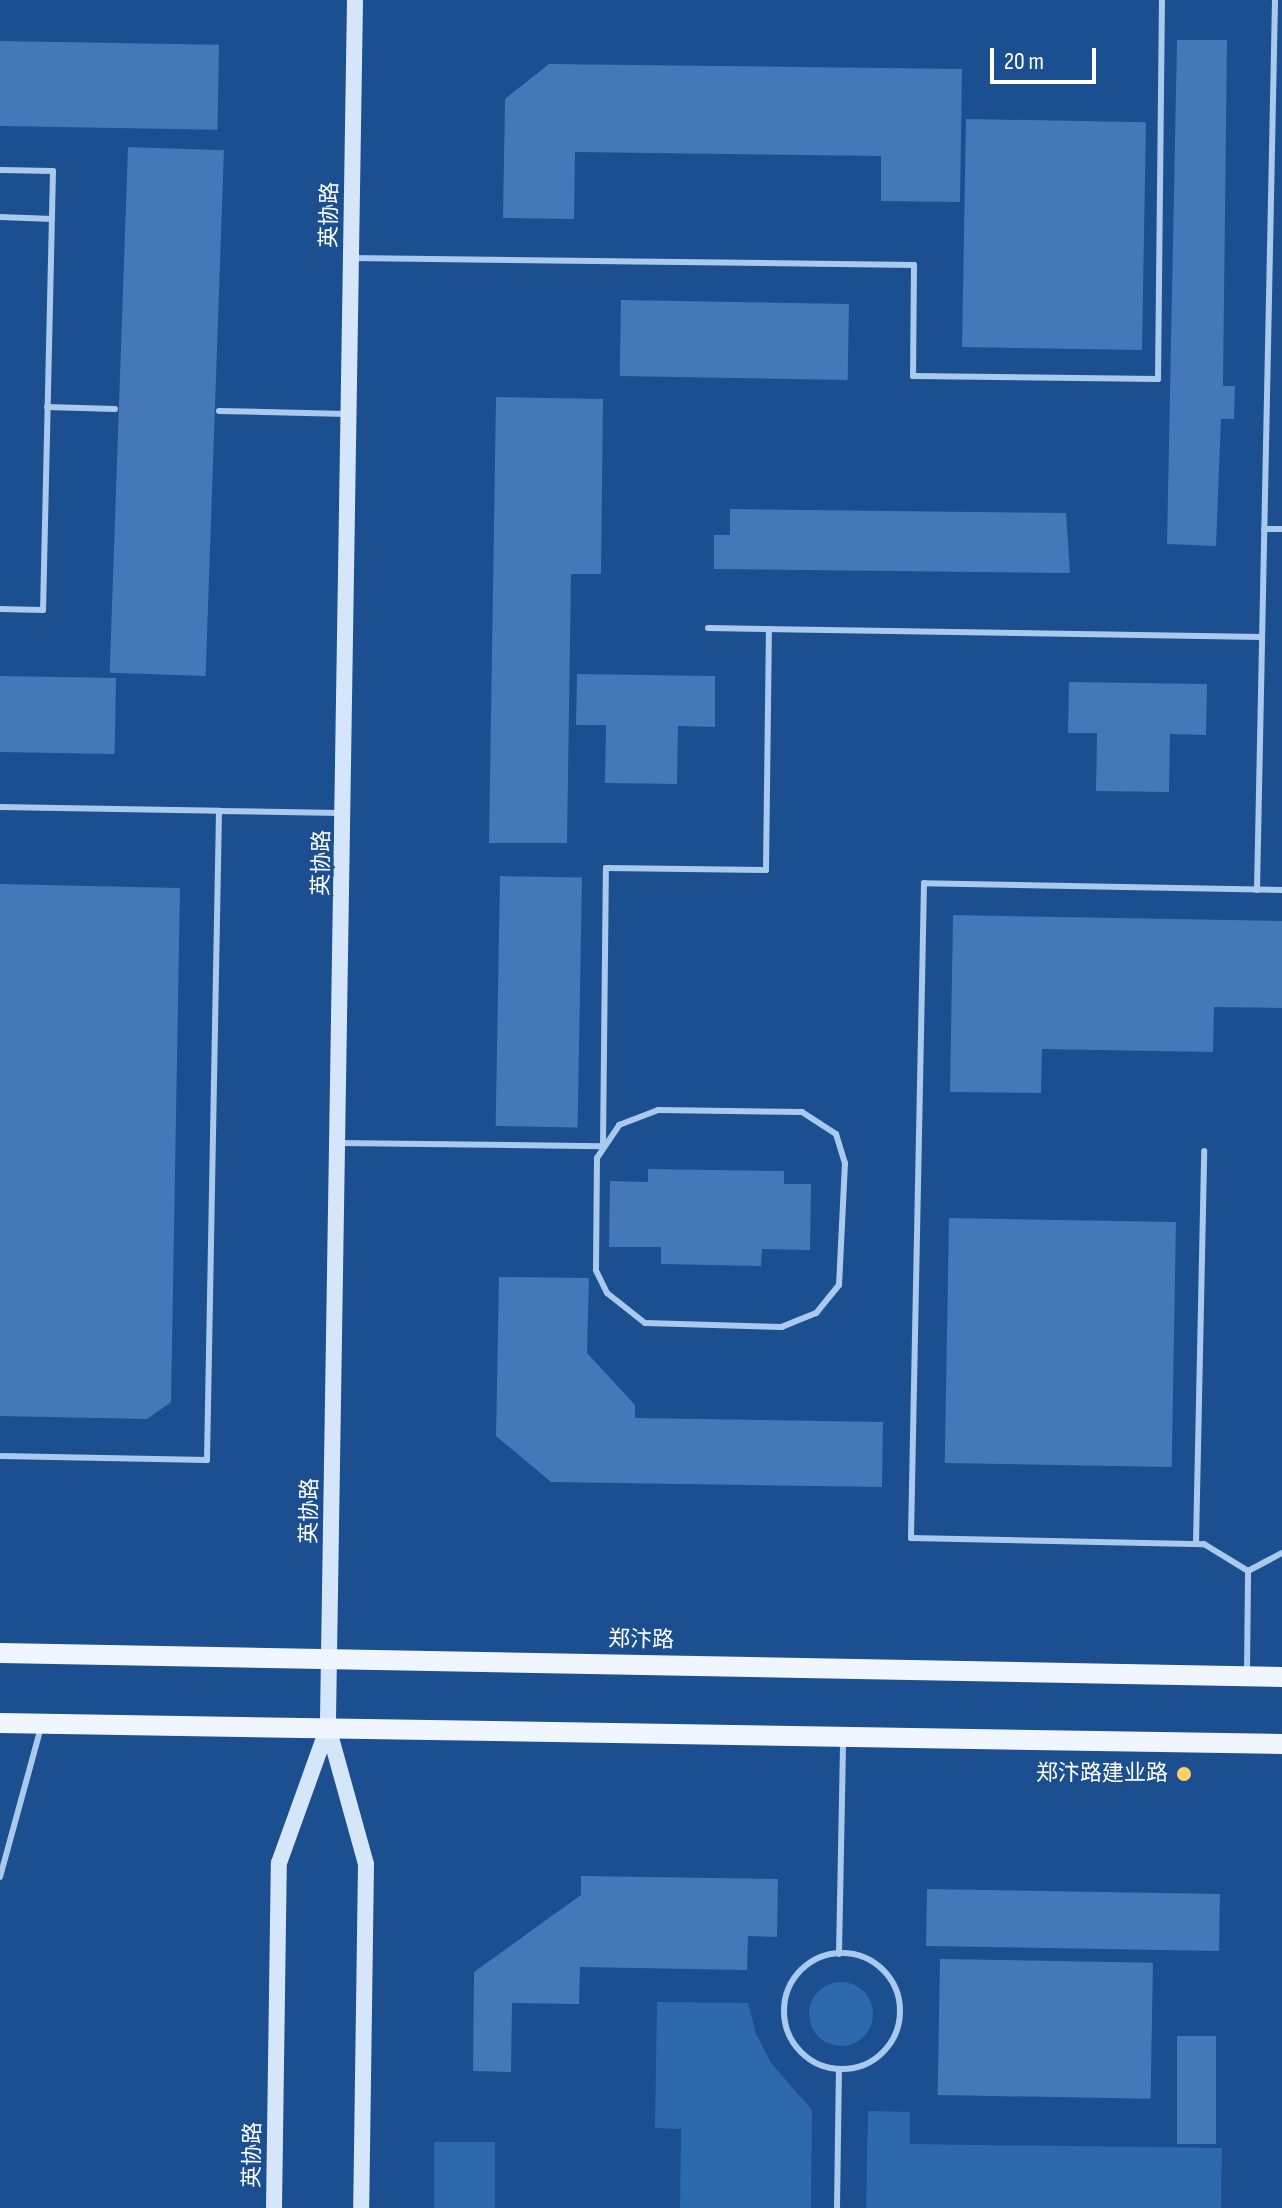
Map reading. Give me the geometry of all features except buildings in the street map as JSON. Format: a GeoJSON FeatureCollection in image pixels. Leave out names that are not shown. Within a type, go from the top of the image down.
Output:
{"type":"FeatureCollection","features":[{"type":"Feature","properties":{"kind":"main road","name":"郑汴路"},"geometry":{"type":"LineString","coordinates":[[0,1653],[1282,1677]]}},
{"type":"Feature","properties":{"kind":"main road"},"geometry":{"type":"LineString","coordinates":[[0,1723],[1282,1744]]}},
{"type":"Feature","properties":{"kind":"street","name":"英协路"},"geometry":{"type":"LineString","coordinates":[[355,0],[345,813],[328,1727],[366,1864],[361,2208]]}},
{"type":"Feature","properties":{"kind":"street","name":"英协路"},"geometry":{"type":"LineString","coordinates":[[274,2208],[279,1863],[328,1727]]}},
{"type":"Feature","properties":{"kind":"lane"},"geometry":{"type":"LineString","coordinates":[[351,258],[914,265],[913,376],[1158,379],[1162,0]]}},
{"type":"Feature","properties":{"kind":"lane"},"geometry":{"type":"LineString","coordinates":[[1257,890],[1275,0]]}},
{"type":"Feature","properties":{"kind":"lane"},"geometry":{"type":"LineString","coordinates":[[0,170],[53,171],[43,610],[0,609]]}},
{"type":"Feature","properties":{"kind":"lane"},"geometry":{"type":"LineString","coordinates":[[0,217],[52,219]]}},
{"type":"Feature","properties":{"kind":"lane"},"geometry":{"type":"LineString","coordinates":[[47,407],[115,409]]}},
{"type":"Feature","properties":{"kind":"lane"},"geometry":{"type":"LineString","coordinates":[[219,411],[349,415]]}},
{"type":"Feature","properties":{"kind":"lane"},"geometry":{"type":"LineString","coordinates":[[1264,529],[1282,529]]}},
{"type":"Feature","properties":{"kind":"lane"},"geometry":{"type":"LineString","coordinates":[[708,628],[1262,637]]}},
{"type":"Feature","properties":{"kind":"lane"},"geometry":{"type":"LineString","coordinates":[[603,1146],[619,1125],[658,1110],[802,1112],[824,1122],[836,1134],[845,1163],[839,1285],[816,1313],[782,1327],[645,1323],[607,1293],[596,1270],[597,1158],[603,1146],[606,868],[766,870],[769,629]]}},
{"type":"Feature","properties":{"kind":"lane"},"geometry":{"type":"LineString","coordinates":[[0,807],[345,813]]}},
{"type":"Feature","properties":{"kind":"lane"},"geometry":{"type":"LineString","coordinates":[[0,1456],[207,1460],[219,811]]}},
{"type":"Feature","properties":{"kind":"lane"},"geometry":{"type":"LineString","coordinates":[[1248,1571],[1196,1544],[911,1538],[924,883],[1282,890]]}},
{"type":"Feature","properties":{"kind":"lane"},"geometry":{"type":"LineString","coordinates":[[339,1143],[603,1146]]}},
{"type":"Feature","properties":{"kind":"lane"},"geometry":{"type":"LineString","coordinates":[[1196,1544],[1204,1151]]}},
{"type":"Feature","properties":{"kind":"lane"},"geometry":{"type":"LineString","coordinates":[[1248,1571],[1282,1553]]}},
{"type":"Feature","properties":{"kind":"lane"},"geometry":{"type":"LineString","coordinates":[[1247,1676],[1248,1571]]}},
{"type":"Feature","properties":{"kind":"lane"},"geometry":{"type":"LineString","coordinates":[[0,1877],[42,1724]]}},
{"type":"Feature","properties":{"kind":"lane"},"geometry":{"type":"LineString","coordinates":[[839,1954],[843,1736]]}},
{"type":"Feature","properties":{"kind":"lane"},"geometry":{"type":"LineString","coordinates":[[839,1954],[878,1966],[891,1978],[901,2012],[898,2030],[876,2059],[839,2070],[803,2055],[785,2021],[785,2002],[800,1972],[813,1961],[839,1954]]}},
{"type":"Feature","properties":{"kind":"lane"},"geometry":{"type":"LineString","coordinates":[[837,2208],[839,2070]]}},
{"type":"Feature","properties":{"kind":"shaded area"},"geometry":{"type":"Polygon","coordinates":[[[841,1982],[853,1984],[864,1991],[871,2002],[871,2026],[864,2037],[853,2044],[841,2046],[829,2044],[818,2037],[811,2026],[809,2014],[811,2002],[818,1991],[829,1984],[841,1982]]]}},
{"type":"Feature","properties":{"kind":"shaded area"},"geometry":{"type":"Polygon","coordinates":[[[657,2002],[748,2003],[756,2034],[771,2063],[812,2110],[811,2208],[680,2208],[681,2129],[655,2128],[657,2002]]]}},
{"type":"Feature","properties":{"kind":"shaded area"},"geometry":{"type":"Polygon","coordinates":[[[868,2111],[910,2112],[910,2144],[1222,2148],[1221,2208],[866,2208],[868,2111]]]}},
{"type":"Feature","properties":{"kind":"shaded area"},"geometry":{"type":"Polygon","coordinates":[[[434,2142],[495,2142],[495,2208],[434,2208],[434,2142]]]}},
{"type":"Feature","properties":{"kind":"place","name":"郑汴路建业路"},"geometry":{"type":"Point","coordinates":[1184,1774]}}]}
